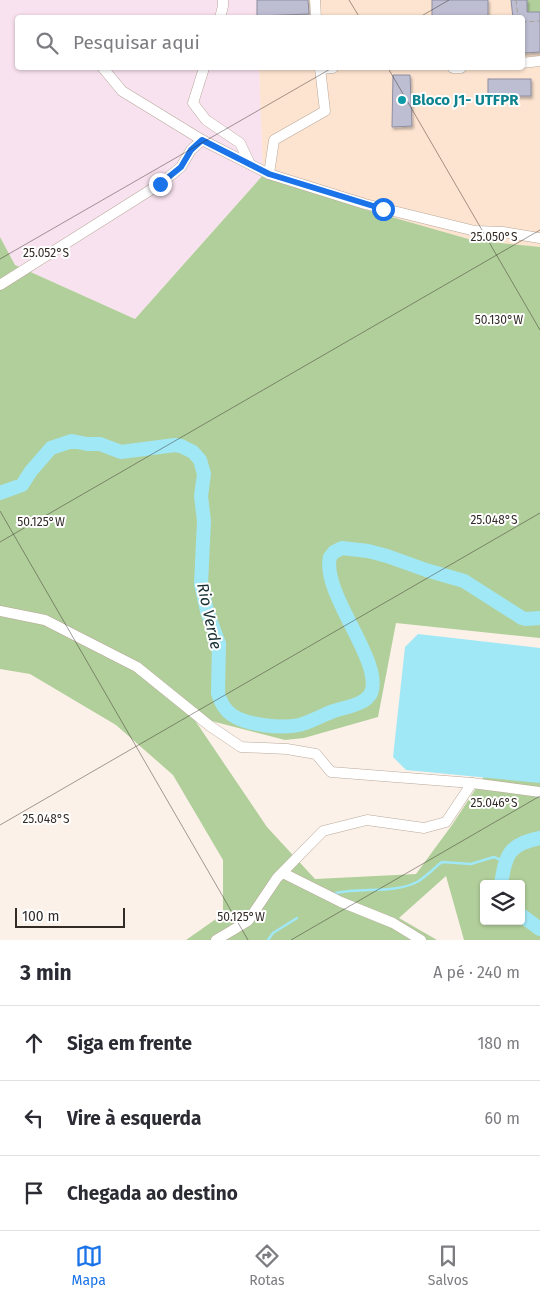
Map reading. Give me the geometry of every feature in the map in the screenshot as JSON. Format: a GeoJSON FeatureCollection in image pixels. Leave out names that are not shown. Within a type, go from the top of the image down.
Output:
{"type":"FeatureCollection","features":[{"type":"Feature","properties":{"kind":"street"},"geometry":{"type":"LineString","coordinates":[[221,15],[223,0]]}},
{"type":"Feature","properties":{"kind":"street"},"geometry":{"type":"LineString","coordinates":[[315,0],[316,15]]}},
{"type":"Feature","properties":{"kind":"street"},"geometry":{"type":"LineString","coordinates":[[525,63],[540,61]]}},
{"type":"Feature","properties":{"kind":"street"},"geometry":{"type":"LineString","coordinates":[[104,70],[122,90],[202,140],[269,174],[365,204],[466,229],[540,238]]}},
{"type":"Feature","properties":{"kind":"street"},"geometry":{"type":"LineString","coordinates":[[203,70],[192,103],[206,120],[240,143],[250,164]]}},
{"type":"Feature","properties":{"kind":"street"},"geometry":{"type":"LineString","coordinates":[[269,174],[274,140],[325,111],[320,70]]}},
{"type":"Feature","properties":{"kind":"street"},"geometry":{"type":"LineString","coordinates":[[0,285],[160,184],[181,167],[191,150],[202,140]]}},
{"type":"Feature","properties":{"kind":"street"},"geometry":{"type":"LineString","coordinates":[[0,611],[45,620],[137,667],[210,726],[240,747],[287,749],[316,754],[331,772],[472,783],[540,792]]}},
{"type":"Feature","properties":{"kind":"street"},"geometry":{"type":"LineString","coordinates":[[216,940],[248,921],[277,878],[323,831],[367,820],[424,828],[446,822],[472,783]]}},
{"type":"Feature","properties":{"kind":"street"},"geometry":{"type":"LineString","coordinates":[[283,872],[342,902],[392,922],[421,940]]}},
{"type":"Feature","properties":{"kind":"path"},"geometry":{"type":"LineString","coordinates":[[516,0],[518,15]]}},
{"type":"Feature","properties":{"kind":"path"},"geometry":{"type":"LineString","coordinates":[[525,22],[540,21]]}},
{"type":"Feature","properties":{"kind":"shaded area"},"geometry":{"type":"Polygon","coordinates":[[[0,0],[257,0],[257,15],[15,15],[15,70],[259,70],[263,175],[135,319],[15,265],[0,237],[0,0]]]}},
{"type":"Feature","properties":{"kind":"shaded area"},"geometry":{"type":"Polygon","coordinates":[[[257,0],[540,0],[540,247],[472,240],[360,208],[263,175],[259,70],[525,70],[525,15],[257,15],[257,0]]]}},
{"type":"Feature","properties":{"kind":"green space"},"geometry":{"type":"Polygon","coordinates":[[[527,0],[540,0],[540,12],[527,12],[527,0]]]}},
{"type":"Feature","properties":{"kind":"green space"},"geometry":{"type":"Polygon","coordinates":[[[263,175],[360,208],[472,240],[540,247],[540,638],[396,623],[378,717],[304,738],[285,740],[192,716],[267,827],[315,879],[416,874],[452,825],[486,773],[540,779],[540,940],[464,940],[446,876],[399,918],[437,940],[186,940],[223,914],[223,860],[173,775],[116,725],[30,674],[0,669],[0,237],[15,265],[135,319],[263,175]]]}},
{"type":"Feature","properties":{"kind":"water"},"geometry":{"type":"Polygon","coordinates":[[[418,634],[540,648],[540,783],[406,770],[393,757],[405,647],[418,634]]]}},
{"type":"Feature","properties":{"kind":"building"},"geometry":{"type":"Polygon","coordinates":[[[257,0],[308,0],[309,14],[257,15],[257,0]]]}},
{"type":"Feature","properties":{"kind":"building"},"geometry":{"type":"Polygon","coordinates":[[[432,0],[488,0],[488,15],[432,15],[432,0]]]}},
{"type":"Feature","properties":{"kind":"building"},"geometry":{"type":"Polygon","coordinates":[[[511,0],[527,0],[527,12],[540,12],[540,52],[525,53],[525,15],[513,15],[511,0]]]}},
{"type":"Feature","properties":{"kind":"building","name":"Bloco J1- UTFPR"},"geometry":{"type":"Polygon","coordinates":[[[393,75],[410,75],[412,126],[392,127],[393,75]]]}},
{"type":"Feature","properties":{"kind":"building"},"geometry":{"type":"Polygon","coordinates":[[[488,79],[531,79],[531,96],[488,96],[488,79]]]}},
{"type":"Feature","properties":{"kind":"waterway","name":"Rio Verde"},"geometry":{"type":"LineString","coordinates":[[0,493],[22,485],[31,471],[51,448],[72,441],[100,444],[121,452],[175,445],[193,452],[200,460],[204,474],[201,496],[204,521],[201,584],[207,611],[219,644],[218,693],[229,713],[255,724],[283,727],[299,725],[360,703],[371,693],[373,680],[369,664],[342,608],[334,589],[330,572],[330,557],[334,552],[342,548],[368,551],[387,556],[464,581],[522,618],[540,618]]}},
{"type":"Feature","properties":{"kind":"waterway","name":"Rio Verde"},"geometry":{"type":"LineString","coordinates":[[502,880],[510,852],[521,844],[540,838]]}},
{"type":"Feature","properties":{"kind":"waterway"},"geometry":{"type":"LineString","coordinates":[[336,893],[408,886],[420,880],[442,862],[471,864],[494,857],[505,862]]}},
{"type":"Feature","properties":{"kind":"waterway"},"geometry":{"type":"LineString","coordinates":[[268,940],[273,933],[297,918]]}},
{"type":"Feature","properties":{"kind":"waterway","name":"Rio Verde"},"geometry":{"type":"LineString","coordinates":[[525,918],[540,929]]}},
{"type":"Feature","properties":{"kind":"place","name":"Bloco J1- UTFPR"},"geometry":{"type":"Point","coordinates":[402,100]}},
{"type":"Feature","properties":{"kind":"route"},"geometry":{"type":"LineString","coordinates":[[160,184],[181,167],[191,150],[202,140],[269,174],[383,209]]}}]}
